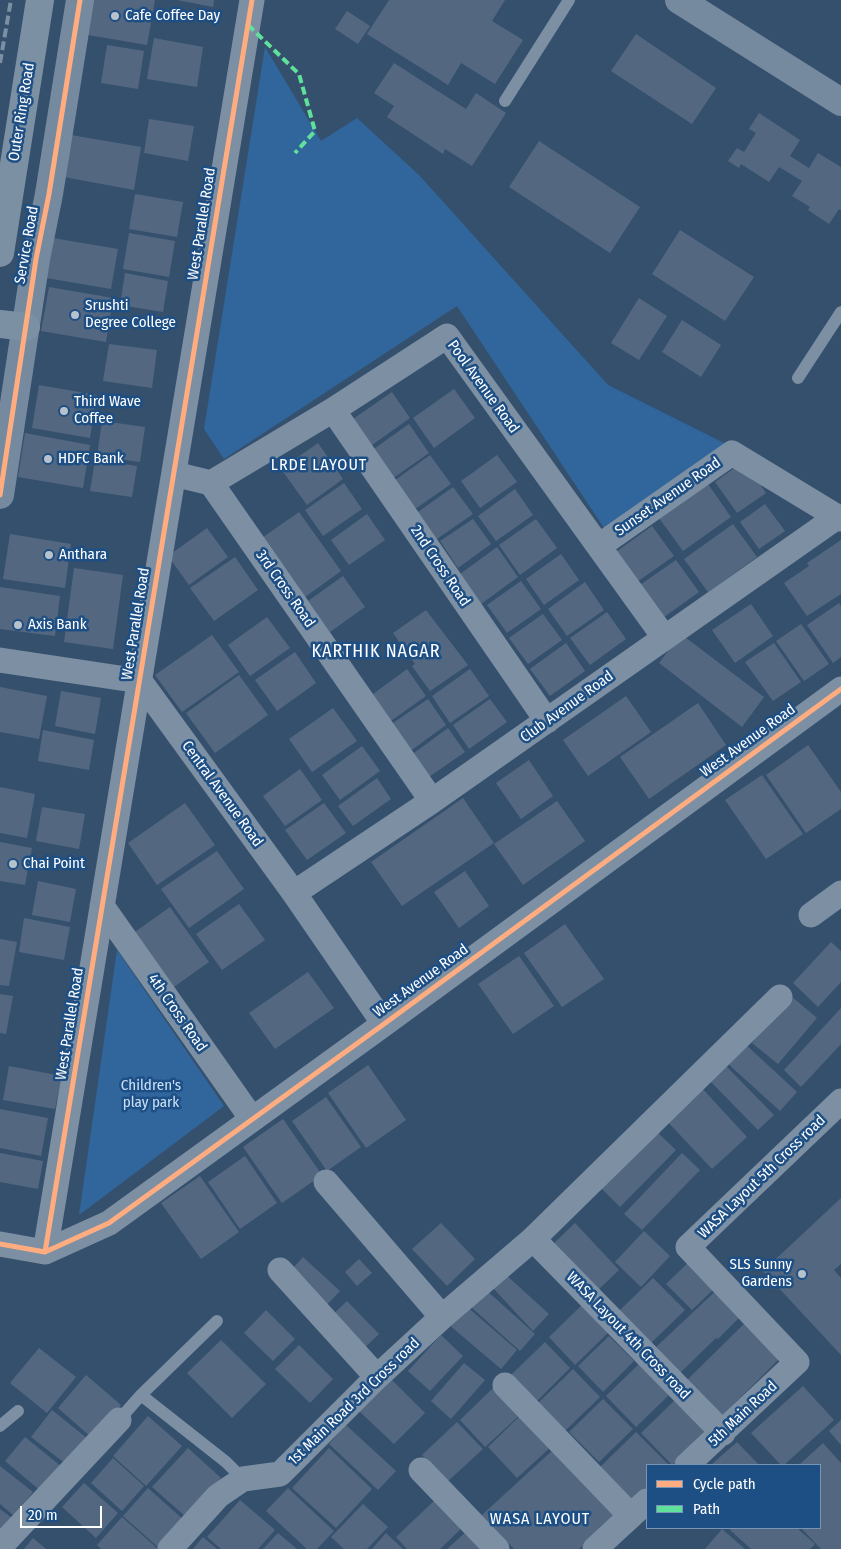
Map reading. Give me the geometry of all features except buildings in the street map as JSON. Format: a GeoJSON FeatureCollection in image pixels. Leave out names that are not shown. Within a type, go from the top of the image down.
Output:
{"type":"FeatureCollection","features":[{"type":"Feature","properties":{"kind":"highway","name":"Outer Ring Road"},"geometry":{"type":"LineString","coordinates":[[0,254],[40,0]]}},
{"type":"Feature","properties":{"kind":"street","name":"Service Road"},"geometry":{"type":"LineString","coordinates":[[0,495],[13,325],[80,0]]}},
{"type":"Feature","properties":{"kind":"street","name":"West Parallel Road"},"geometry":{"type":"LineString","coordinates":[[45,1252],[252,0]]}},
{"type":"Feature","properties":{"kind":"street"},"geometry":{"type":"LineString","coordinates":[[679,0],[841,102]]}},
{"type":"Feature","properties":{"kind":"street","name":"Pool Avenue Road"},"geometry":{"type":"LineString","coordinates":[[211,483],[333,410],[447,336],[664,637]]}},
{"type":"Feature","properties":{"kind":"street","name":"2nd Cross Road"},"geometry":{"type":"LineString","coordinates":[[333,410],[547,722]]}},
{"type":"Feature","properties":{"kind":"street","name":"Sunset Avenue Road"},"geometry":{"type":"LineString","coordinates":[[598,546],[732,453],[839,518]]}},
{"type":"Feature","properties":{"kind":"street"},"geometry":{"type":"LineString","coordinates":[[174,474],[211,483]]}},
{"type":"Feature","properties":{"kind":"street","name":"3rd Cross Road"},"geometry":{"type":"LineString","coordinates":[[211,483],[432,801]]}},
{"type":"Feature","properties":{"kind":"street","name":"Club Avenue Road"},"geometry":{"type":"LineString","coordinates":[[294,893],[547,722],[664,637],[839,518]]}},
{"type":"Feature","properties":{"kind":"street"},"geometry":{"type":"LineString","coordinates":[[0,660],[140,681]]}},
{"type":"Feature","properties":{"kind":"street","name":"Central Avenue Road"},"geometry":{"type":"LineString","coordinates":[[140,681],[294,893],[384,1024]]}},
{"type":"Feature","properties":{"kind":"street","name":"West Avenue Road"},"geometry":{"type":"LineString","coordinates":[[45,1252],[109,1223],[841,689]]}},
{"type":"Feature","properties":{"kind":"street"},"geometry":{"type":"LineString","coordinates":[[811,915],[841,893]]}},
{"type":"Feature","properties":{"kind":"street","name":"4th Cross Road"},"geometry":{"type":"LineString","coordinates":[[102,906],[252,1119]]}},
{"type":"Feature","properties":{"kind":"street","name":"1st Main Road 3rd Cross road"},"geometry":{"type":"LineString","coordinates":[[170,1549],[218,1496],[243,1478],[280,1474],[442,1316],[533,1239],[780,997]]}},
{"type":"Feature","properties":{"kind":"street","name":"WASA Layout 5th Cross road"},"geometry":{"type":"LineString","coordinates":[[797,1362],[688,1247],[841,1101]]}},
{"type":"Feature","properties":{"kind":"street"},"geometry":{"type":"LineString","coordinates":[[326,1182],[442,1316]]}},
{"type":"Feature","properties":{"kind":"street","name":"WASA Layout 4th Cross road"},"geometry":{"type":"LineString","coordinates":[[533,1239],[723,1434]]}},
{"type":"Feature","properties":{"kind":"street"},"geometry":{"type":"LineString","coordinates":[[0,1244],[45,1252]]}},
{"type":"Feature","properties":{"kind":"street"},"geometry":{"type":"LineString","coordinates":[[280,1270],[377,1378]]}},
{"type":"Feature","properties":{"kind":"street","name":"5th Main Road"},"geometry":{"type":"LineString","coordinates":[[688,1464],[723,1434],[797,1362]]}},
{"type":"Feature","properties":{"kind":"street"},"geometry":{"type":"LineString","coordinates":[[505,1385],[639,1509],[595,1549]]}},
{"type":"Feature","properties":{"kind":"street"},"geometry":{"type":"LineString","coordinates":[[0,1547],[119,1420]]}},
{"type":"Feature","properties":{"kind":"street"},"geometry":{"type":"LineString","coordinates":[[421,1470],[497,1549]]}},
{"type":"Feature","properties":{"kind":"lane"},"geometry":{"type":"LineString","coordinates":[[505,101],[569,0]]}},
{"type":"Feature","properties":{"kind":"lane"},"geometry":{"type":"LineString","coordinates":[[798,378],[841,312]]}},
{"type":"Feature","properties":{"kind":"lane"},"geometry":{"type":"LineString","coordinates":[[119,1420],[141,1395],[217,1321]]}},
{"type":"Feature","properties":{"kind":"lane"},"geometry":{"type":"LineString","coordinates":[[141,1395],[226,1462],[243,1478]]}},
{"type":"Feature","properties":{"kind":"lane"},"geometry":{"type":"LineString","coordinates":[[0,1426],[18,1411]]}},
{"type":"Feature","properties":{"kind":"green space"},"geometry":{"type":"Polygon","coordinates":[[[265,47],[321,141],[357,118],[419,175],[608,385],[728,445],[606,531],[457,306],[224,459],[204,429],[265,47]]]}},
{"type":"Feature","properties":{"kind":"green space","name":"Children's play park"},"geometry":{"type":"Polygon","coordinates":[[[117,950],[224,1106],[79,1215],[117,950]]]}},
{"type":"Feature","properties":{"kind":"railway"},"geometry":{"type":"LineString","coordinates":[[0,63],[11,0]]}},
{"type":"Feature","properties":{"kind":"railway"},"geometry":{"type":"LineString","coordinates":[[0,184],[32,0]]}},
{"type":"Feature","properties":{"kind":"marked path"},"geometry":{"type":"LineString","coordinates":[[248,25],[299,74],[315,131],[295,153]]}},
{"type":"Feature","properties":{"kind":"cycle path"},"geometry":{"type":"LineString","coordinates":[[0,495],[36,259],[49,194],[80,0]]}},
{"type":"Feature","properties":{"kind":"cycle path"},"geometry":{"type":"LineString","coordinates":[[45,1252],[252,0]]}},
{"type":"Feature","properties":{"kind":"cycle path"},"geometry":{"type":"LineString","coordinates":[[0,1244],[45,1252],[109,1223],[841,689]]}},
{"type":"Feature","properties":{"kind":"place","name":"Cafe Coffee Day"},"geometry":{"type":"Point","coordinates":[115,16]}},
{"type":"Feature","properties":{"kind":"place","name":"Srushti Degree College"},"geometry":{"type":"Point","coordinates":[75,315]}},
{"type":"Feature","properties":{"kind":"place","name":"Third Wave Coffee"},"geometry":{"type":"Point","coordinates":[64,411]}},
{"type":"Feature","properties":{"kind":"place","name":"HDFC Bank"},"geometry":{"type":"Point","coordinates":[48,459]}},
{"type":"Feature","properties":{"kind":"place","name":"Anthara"},"geometry":{"type":"Point","coordinates":[49,555]}},
{"type":"Feature","properties":{"kind":"place","name":"Axis Bank"},"geometry":{"type":"Point","coordinates":[18,625]}},
{"type":"Feature","properties":{"kind":"place","name":"Chai Point"},"geometry":{"type":"Point","coordinates":[13,864]}},
{"type":"Feature","properties":{"kind":"place","name":"SLS Sunny Gardens"},"geometry":{"type":"Point","coordinates":[802,1274]}},
{"type":"Feature","properties":{"kind":"district","name":"LRDE LAYOUT"},"geometry":{"type":"Point","coordinates":[319,466]}},
{"type":"Feature","properties":{"kind":"district","name":"KARTHIK NAGAR"},"geometry":{"type":"Point","coordinates":[376,652]}},
{"type":"Feature","properties":{"kind":"district","name":"WASA LAYOUT"},"geometry":{"type":"Point","coordinates":[540,1520]}}]}
